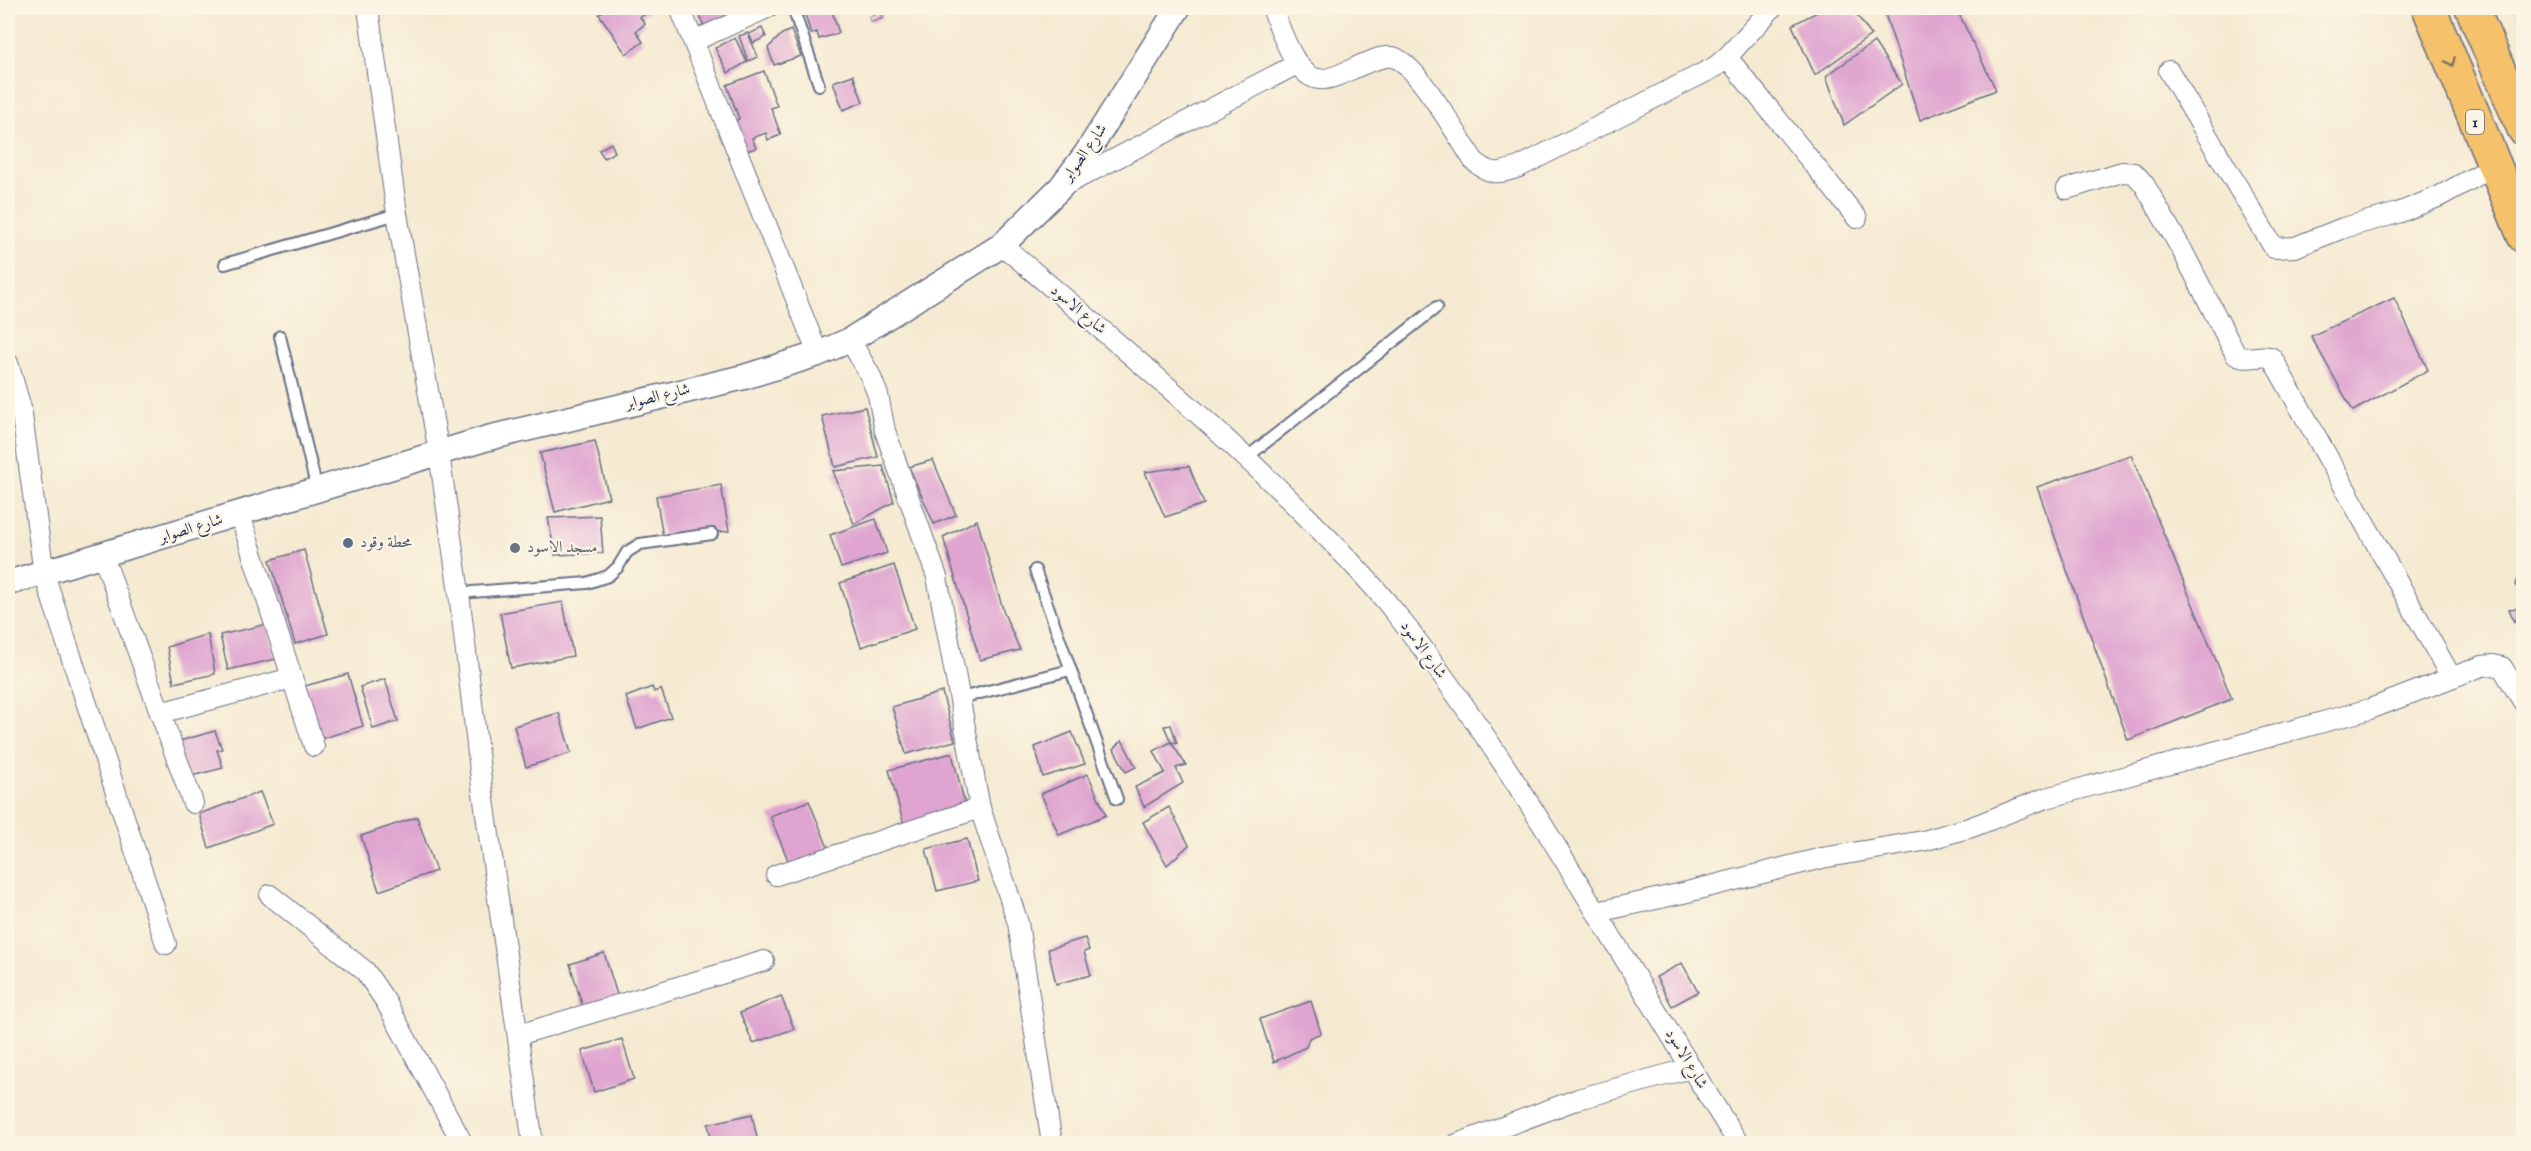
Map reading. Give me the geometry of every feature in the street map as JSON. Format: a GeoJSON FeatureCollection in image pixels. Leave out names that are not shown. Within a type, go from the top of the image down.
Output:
{"type":"FeatureCollection","features":[{"type":"Feature","properties":{"kind":"highway","name":"1"},"geometry":{"type":"LineString","coordinates":[[2429,8],[2493,168],[2523,236]]}},
{"type":"Feature","properties":{"kind":"highway"},"geometry":{"type":"LineString","coordinates":[[2472,8],[2523,129]]}},
{"type":"Feature","properties":{"kind":"street"},"geometry":{"type":"LineString","coordinates":[[368,8],[397,214],[439,453],[459,593],[481,779],[533,1143]]}},
{"type":"Feature","properties":{"kind":"street"},"geometry":{"type":"LineString","coordinates":[[680,8],[818,354]]}},
{"type":"Feature","properties":{"kind":"street"},"geometry":{"type":"LineString","coordinates":[[694,41],[767,8]]}},
{"type":"Feature","properties":{"kind":"street","name":"شارع الصوابر"},"geometry":{"type":"LineString","coordinates":[[8,583],[488,438],[744,377],[818,354],[850,340],[1002,245],[1061,187],[1086,154],[1178,8]]}},
{"type":"Feature","properties":{"kind":"street"},"geometry":{"type":"LineString","coordinates":[[1272,8],[1297,64],[1306,74],[1319,79],[1336,75],[1379,58],[1392,57],[1404,62],[1418,76],[1474,161],[1487,172],[1499,173],[1519,167],[1715,67],[1772,8]]}},
{"type":"Feature","properties":{"kind":"street"},"geometry":{"type":"LineString","coordinates":[[1727,57],[1857,218]]}},
{"type":"Feature","properties":{"kind":"street"},"geometry":{"type":"LineString","coordinates":[[1061,187],[1297,64]]}},
{"type":"Feature","properties":{"kind":"street"},"geometry":{"type":"LineString","coordinates":[[2169,71],[2274,248],[2295,247],[2343,228],[2398,213],[2438,197],[2493,168]]}},
{"type":"Feature","properties":{"kind":"street"},"geometry":{"type":"LineString","coordinates":[[2067,189],[2122,172],[2134,173],[2144,184],[2183,252],[2236,356],[2272,358],[2451,677]]}},
{"type":"Feature","properties":{"kind":"street","name":"شارع الاسود"},"geometry":{"type":"LineString","coordinates":[[1002,245],[1183,399],[1353,563],[1397,614],[1518,785],[1739,1143]]}},
{"type":"Feature","properties":{"kind":"street"},"geometry":{"type":"LineString","coordinates":[[850,340],[870,375],[878,395],[885,431],[937,577],[980,808],[1018,923],[1052,1143]]}},
{"type":"Feature","properties":{"kind":"street"},"geometry":{"type":"LineString","coordinates":[[8,363],[21,408],[44,574],[166,944]]}},
{"type":"Feature","properties":{"kind":"street"},"geometry":{"type":"LineString","coordinates":[[240,514],[314,746]]}},
{"type":"Feature","properties":{"kind":"street"},"geometry":{"type":"LineString","coordinates":[[103,556],[193,803]]}},
{"type":"Feature","properties":{"kind":"street"},"geometry":{"type":"LineString","coordinates":[[1597,912],[1822,858],[1923,841],[1972,827],[2043,799],[2370,710],[2482,666],[2502,667],[2523,703]]}},
{"type":"Feature","properties":{"kind":"street"},"geometry":{"type":"LineString","coordinates":[[160,713],[292,678]]}},
{"type":"Feature","properties":{"kind":"street"},"geometry":{"type":"LineString","coordinates":[[776,875],[980,808]]}},
{"type":"Feature","properties":{"kind":"street"},"geometry":{"type":"LineString","coordinates":[[270,895],[365,971],[386,1002],[463,1143]]}},
{"type":"Feature","properties":{"kind":"street"},"geometry":{"type":"LineString","coordinates":[[518,1035],[764,961]]}},
{"type":"Feature","properties":{"kind":"street"},"geometry":{"type":"LineString","coordinates":[[1457,1143],[1578,1099],[1691,1068]]}},
{"type":"Feature","properties":{"kind":"lane"},"geometry":{"type":"LineString","coordinates":[[793,8],[819,85]]}},
{"type":"Feature","properties":{"kind":"lane"},"geometry":{"type":"LineString","coordinates":[[225,264],[397,214]]}},
{"type":"Feature","properties":{"kind":"lane"},"geometry":{"type":"LineString","coordinates":[[1246,458],[1437,307]]}},
{"type":"Feature","properties":{"kind":"lane"},"geometry":{"type":"LineString","coordinates":[[280,336],[317,491]]}},
{"type":"Feature","properties":{"kind":"lane"},"geometry":{"type":"LineString","coordinates":[[459,593],[587,583],[608,576],[618,567],[627,552],[640,544],[712,534]]}},
{"type":"Feature","properties":{"kind":"lane"},"geometry":{"type":"LineString","coordinates":[[1035,570],[1117,799]]}},
{"type":"Feature","properties":{"kind":"lane"},"geometry":{"type":"LineString","coordinates":[[961,698],[1070,670]]}},
{"type":"Feature","properties":{"kind":"building"},"geometry":{"type":"Polygon","coordinates":[[[608,8],[655,8],[640,17],[645,24],[636,31],[643,42],[626,54],[599,14],[608,8]]]}},
{"type":"Feature","properties":{"kind":"building"},"geometry":{"type":"Polygon","coordinates":[[[696,8],[727,8],[730,14],[704,26],[696,8]]]}},
{"type":"Feature","properties":{"kind":"building"},"geometry":{"type":"Polygon","coordinates":[[[731,8],[745,8],[734,13],[731,8]]]}},
{"type":"Feature","properties":{"kind":"building"},"geometry":{"type":"Polygon","coordinates":[[[803,8],[831,8],[839,33],[819,39],[817,32],[811,34],[803,8]]]}},
{"type":"Feature","properties":{"kind":"building"},"geometry":{"type":"Polygon","coordinates":[[[1825,8],[1852,8],[1871,35],[1815,75],[1792,25],[1825,8]]]}},
{"type":"Feature","properties":{"kind":"building"},"geometry":{"type":"Polygon","coordinates":[[[1883,8],[1956,8],[1996,90],[1920,120],[1883,8]]]}},
{"type":"Feature","properties":{"kind":"building"},"geometry":{"type":"Polygon","coordinates":[[[2515,8],[2523,8],[2523,30],[2515,8]]]}},
{"type":"Feature","properties":{"kind":"building"},"geometry":{"type":"Polygon","coordinates":[[[881,11],[883,18],[871,22],[869,17],[881,11]]]}},
{"type":"Feature","properties":{"kind":"building"},"geometry":{"type":"Polygon","coordinates":[[[762,28],[766,37],[753,43],[749,34],[762,28]]]}},
{"type":"Feature","properties":{"kind":"building"},"geometry":{"type":"Polygon","coordinates":[[[791,30],[801,56],[774,65],[768,48],[782,34],[791,30]]]}},
{"type":"Feature","properties":{"kind":"building"},"geometry":{"type":"Polygon","coordinates":[[[748,33],[758,57],[748,61],[739,36],[748,33]]]}},
{"type":"Feature","properties":{"kind":"building"},"geometry":{"type":"Polygon","coordinates":[[[735,38],[747,62],[728,73],[715,48],[735,38]]]}},
{"type":"Feature","properties":{"kind":"building"},"geometry":{"type":"Polygon","coordinates":[[[1874,42],[1902,84],[1844,125],[1826,76],[1874,42]]]}},
{"type":"Feature","properties":{"kind":"building"},"geometry":{"type":"Polygon","coordinates":[[[764,71],[777,106],[771,108],[781,135],[768,140],[766,133],[752,138],[756,148],[746,151],[735,121],[739,119],[727,85],[764,71]]]}},
{"type":"Feature","properties":{"kind":"building"},"geometry":{"type":"Polygon","coordinates":[[[853,75],[863,102],[843,110],[833,82],[853,75]]]}},
{"type":"Feature","properties":{"kind":"building"},"geometry":{"type":"Polygon","coordinates":[[[611,143],[615,152],[604,158],[599,150],[611,143]]]}},
{"type":"Feature","properties":{"kind":"building"},"geometry":{"type":"Polygon","coordinates":[[[2394,298],[2428,370],[2353,411],[2311,336],[2394,298]]]}},
{"type":"Feature","properties":{"kind":"building"},"geometry":{"type":"Polygon","coordinates":[[[865,407],[878,457],[835,467],[822,416],[865,407]]]}},
{"type":"Feature","properties":{"kind":"building"},"geometry":{"type":"Polygon","coordinates":[[[595,441],[609,498],[555,512],[540,453],[595,441]]]}},
{"type":"Feature","properties":{"kind":"building"},"geometry":{"type":"Polygon","coordinates":[[[2131,455],[2232,699],[2128,740],[2037,487],[2131,455]]]}},
{"type":"Feature","properties":{"kind":"building"},"geometry":{"type":"Polygon","coordinates":[[[933,460],[956,515],[934,524],[909,467],[933,460]]]}},
{"type":"Feature","properties":{"kind":"building"},"geometry":{"type":"Polygon","coordinates":[[[883,466],[894,502],[854,524],[833,471],[883,466]]]}},
{"type":"Feature","properties":{"kind":"building"},"geometry":{"type":"Polygon","coordinates":[[[1189,466],[1204,504],[1165,517],[1145,472],[1189,466]]]}},
{"type":"Feature","properties":{"kind":"building"},"geometry":{"type":"Polygon","coordinates":[[[721,485],[729,531],[663,537],[656,496],[721,485]]]}},
{"type":"Feature","properties":{"kind":"building"},"geometry":{"type":"Polygon","coordinates":[[[600,516],[603,553],[555,555],[548,518],[600,516]]]}},
{"type":"Feature","properties":{"kind":"building"},"geometry":{"type":"Polygon","coordinates":[[[876,519],[887,553],[841,568],[830,535],[876,519]]]}},
{"type":"Feature","properties":{"kind":"building"},"geometry":{"type":"Polygon","coordinates":[[[977,520],[1004,613],[1020,650],[980,660],[943,537],[977,520]]]}},
{"type":"Feature","properties":{"kind":"building"},"geometry":{"type":"Polygon","coordinates":[[[304,550],[328,634],[295,644],[270,560],[304,550]]]}},
{"type":"Feature","properties":{"kind":"building"},"geometry":{"type":"Polygon","coordinates":[[[894,565],[915,629],[861,647],[840,583],[894,565]]]}},
{"type":"Feature","properties":{"kind":"building"},"geometry":{"type":"Polygon","coordinates":[[[2521,574],[2523,578],[2523,595],[2515,585],[2521,574]]]}},
{"type":"Feature","properties":{"kind":"building"},"geometry":{"type":"Polygon","coordinates":[[[563,602],[573,656],[511,668],[500,613],[563,602]]]}},
{"type":"Feature","properties":{"kind":"building"},"geometry":{"type":"Polygon","coordinates":[[[2518,608],[2520,613],[2514,622],[2509,609],[2518,608]]]}},
{"type":"Feature","properties":{"kind":"building"},"geometry":{"type":"Polygon","coordinates":[[[268,624],[276,659],[228,670],[220,635],[268,624]]]}},
{"type":"Feature","properties":{"kind":"building"},"geometry":{"type":"Polygon","coordinates":[[[208,634],[215,674],[174,683],[167,647],[208,634]]]}},
{"type":"Feature","properties":{"kind":"building"},"geometry":{"type":"Polygon","coordinates":[[[348,674],[363,726],[320,739],[305,686],[348,674]]]}},
{"type":"Feature","properties":{"kind":"building"},"geometry":{"type":"Polygon","coordinates":[[[385,679],[398,721],[373,729],[360,687],[385,679]]]}},
{"type":"Feature","properties":{"kind":"building"},"geometry":{"type":"Polygon","coordinates":[[[652,687],[654,692],[661,689],[671,717],[637,729],[626,697],[652,687]]]}},
{"type":"Feature","properties":{"kind":"building"},"geometry":{"type":"Polygon","coordinates":[[[942,692],[955,741],[906,754],[892,707],[942,692]]]}},
{"type":"Feature","properties":{"kind":"building"},"geometry":{"type":"Polygon","coordinates":[[[559,713],[571,753],[526,767],[514,726],[559,713]]]}},
{"type":"Feature","properties":{"kind":"building"},"geometry":{"type":"Polygon","coordinates":[[[1171,725],[1177,743],[1171,742],[1164,726],[1171,725]]]}},
{"type":"Feature","properties":{"kind":"building"},"geometry":{"type":"Polygon","coordinates":[[[215,731],[222,749],[217,750],[223,768],[187,777],[176,742],[215,731]]]}},
{"type":"Feature","properties":{"kind":"building"},"geometry":{"type":"Polygon","coordinates":[[[1072,732],[1085,764],[1043,777],[1035,747],[1072,732]]]}},
{"type":"Feature","properties":{"kind":"building"},"geometry":{"type":"Polygon","coordinates":[[[1122,740],[1136,767],[1126,772],[1114,749],[1122,740]]]}},
{"type":"Feature","properties":{"kind":"building"},"geometry":{"type":"Polygon","coordinates":[[[1171,742],[1186,765],[1176,768],[1183,783],[1144,807],[1135,787],[1165,773],[1154,751],[1171,742]]]}},
{"type":"Feature","properties":{"kind":"building"},"geometry":{"type":"Polygon","coordinates":[[[952,753],[966,809],[904,825],[889,770],[952,753]]]}},
{"type":"Feature","properties":{"kind":"building"},"geometry":{"type":"Polygon","coordinates":[[[1088,774],[1106,815],[1059,835],[1041,794],[1088,774]]]}},
{"type":"Feature","properties":{"kind":"building"},"geometry":{"type":"Polygon","coordinates":[[[260,792],[273,824],[209,848],[199,814],[260,792]]]}},
{"type":"Feature","properties":{"kind":"building"},"geometry":{"type":"Polygon","coordinates":[[[809,801],[829,850],[790,865],[770,816],[809,801]]]}},
{"type":"Feature","properties":{"kind":"building"},"geometry":{"type":"Polygon","coordinates":[[[1169,807],[1189,845],[1167,865],[1143,822],[1169,807]]]}},
{"type":"Feature","properties":{"kind":"building"},"geometry":{"type":"Polygon","coordinates":[[[417,817],[436,871],[379,891],[361,836],[417,817]]]}},
{"type":"Feature","properties":{"kind":"building"},"geometry":{"type":"Polygon","coordinates":[[[967,839],[978,881],[937,891],[926,849],[967,839]]]}},
{"type":"Feature","properties":{"kind":"building"},"geometry":{"type":"Polygon","coordinates":[[[1085,938],[1089,950],[1084,952],[1091,975],[1056,984],[1048,949],[1085,938]]]}},
{"type":"Feature","properties":{"kind":"building"},"geometry":{"type":"Polygon","coordinates":[[[604,953],[619,1001],[584,1011],[570,964],[604,953]]]}},
{"type":"Feature","properties":{"kind":"building"},"geometry":{"type":"Polygon","coordinates":[[[1682,963],[1698,992],[1672,1006],[1656,977],[1682,963]]]}},
{"type":"Feature","properties":{"kind":"building"},"geometry":{"type":"Polygon","coordinates":[[[781,996],[794,1029],[753,1043],[740,1013],[781,996]]]}},
{"type":"Feature","properties":{"kind":"building"},"geometry":{"type":"Polygon","coordinates":[[[1311,1001],[1321,1033],[1309,1038],[1306,1047],[1274,1062],[1260,1019],[1311,1001]]]}},
{"type":"Feature","properties":{"kind":"building"},"geometry":{"type":"Polygon","coordinates":[[[622,1039],[634,1079],[594,1092],[582,1051],[622,1039]]]}},
{"type":"Feature","properties":{"kind":"building"},"geometry":{"type":"Polygon","coordinates":[[[752,1114],[758,1143],[712,1143],[708,1124],[752,1114]]]}},
{"type":"Feature","properties":{"kind":"place","name":"محطة وقود"},"geometry":{"type":"Point","coordinates":[348,543]}},
{"type":"Feature","properties":{"kind":"place","name":"مسجد الاسود"},"geometry":{"type":"Point","coordinates":[515,548]}}]}
